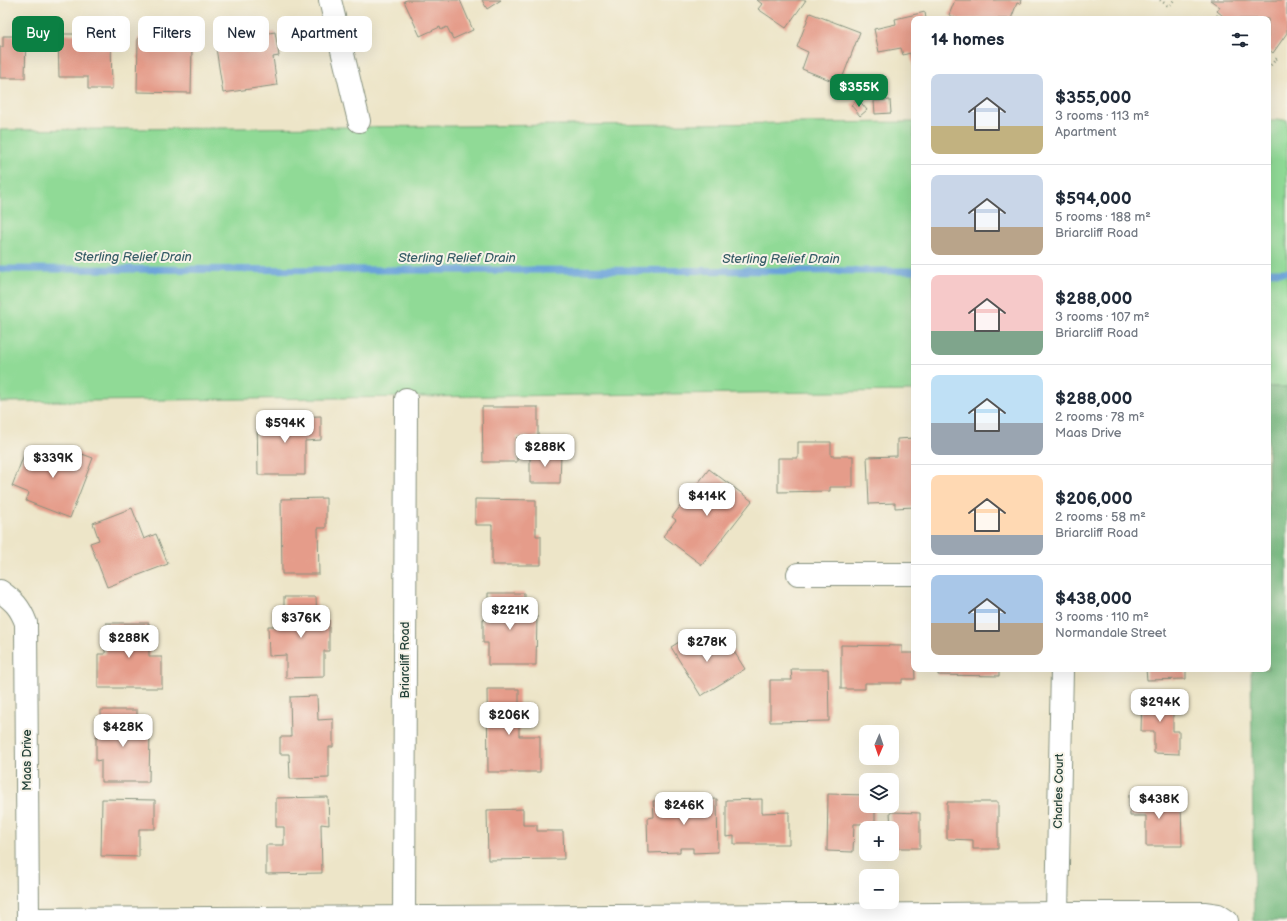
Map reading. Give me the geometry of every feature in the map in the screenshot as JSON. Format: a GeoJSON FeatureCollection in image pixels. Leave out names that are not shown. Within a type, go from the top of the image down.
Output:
{"type":"FeatureCollection","features":[{"type":"Feature","properties":{"kind":"street"},"geometry":{"type":"LineString","coordinates":[[330,0],[360,121]]}},
{"type":"Feature","properties":{"kind":"street","name":"Briarcliff Road"},"geometry":{"type":"LineString","coordinates":[[404,919],[406,399]]}},
{"type":"Feature","properties":{"kind":"street"},"geometry":{"type":"LineString","coordinates":[[798,574],[911,574]]}},
{"type":"Feature","properties":{"kind":"street","name":"Maas Drive"},"geometry":{"type":"LineString","coordinates":[[7,597],[22,613],[26,623],[27,636],[28,920]]}},
{"type":"Feature","properties":{"kind":"street","name":"Charles Court"},"geometry":{"type":"LineString","coordinates":[[1057,912],[1062,672]]}},
{"type":"Feature","properties":{"kind":"street"},"geometry":{"type":"LineString","coordinates":[[28,920],[824,918],[1057,912],[1204,913],[1218,915],[1227,921]]}},
{"type":"Feature","properties":{"kind":"path"},"geometry":{"type":"LineString","coordinates":[[1160,0],[1167,5],[1170,5],[1174,0]]}},
{"type":"Feature","properties":{"kind":"path"},"geometry":{"type":"LineString","coordinates":[[1271,65],[1278,57]]}},
{"type":"Feature","properties":{"kind":"green space"},"geometry":{"type":"Polygon","coordinates":[[[1271,120],[1287,120],[1287,387],[1271,387],[1271,120]]]}},
{"type":"Feature","properties":{"kind":"green space","name":"Sterling Relief Drain"},"geometry":{"type":"Polygon","coordinates":[[[911,122],[911,391],[0,402],[0,130],[911,122]]]}},
{"type":"Feature","properties":{"kind":"green space"},"geometry":{"type":"Polygon","coordinates":[[[1271,387],[1287,387],[1287,921],[1254,921],[1251,672],[1271,672],[1271,387]]]}},
{"type":"Feature","properties":{"kind":"building"},"geometry":{"type":"Polygon","coordinates":[[[460,0],[473,30],[453,39],[447,27],[441,30],[440,27],[420,36],[404,1],[460,0]]]}},
{"type":"Feature","properties":{"kind":"building"},"geometry":{"type":"Polygon","coordinates":[[[482,0],[501,0],[487,9],[482,0]]]}},
{"type":"Feature","properties":{"kind":"building"},"geometry":{"type":"Polygon","coordinates":[[[757,0],[806,0],[786,28],[758,9],[762,4],[757,0]]]}},
{"type":"Feature","properties":{"kind":"building"},"geometry":{"type":"Polygon","coordinates":[[[955,0],[1021,0],[1020,4],[1017,3],[1012,16],[949,15],[955,0]]]}},
{"type":"Feature","properties":{"kind":"building"},"geometry":{"type":"Polygon","coordinates":[[[1210,0],[1287,0],[1287,33],[1273,53],[1271,51],[1271,16],[1223,16],[1217,11],[1220,7],[1210,0]]]}},
{"type":"Feature","properties":{"kind":"building"},"geometry":{"type":"Polygon","coordinates":[[[925,12],[926,16],[911,16],[911,57],[910,53],[903,55],[901,48],[879,52],[874,29],[896,24],[895,19],[925,12]]]}},
{"type":"Feature","properties":{"kind":"building"},"geometry":{"type":"Polygon","coordinates":[[[810,13],[860,32],[840,84],[802,69],[808,52],[797,47],[810,13]]]}},
{"type":"Feature","properties":{"kind":"building"},"geometry":{"type":"Polygon","coordinates":[[[275,32],[277,52],[279,56],[273,57],[277,85],[223,93],[217,52],[269,52],[269,33],[275,32]]]}},
{"type":"Feature","properties":{"kind":"building"},"geometry":{"type":"Polygon","coordinates":[[[64,34],[72,34],[72,52],[111,52],[112,89],[88,89],[88,77],[59,77],[58,52],[64,52],[64,34]]]}},
{"type":"Feature","properties":{"kind":"building"},"geometry":{"type":"Polygon","coordinates":[[[3,36],[12,36],[12,52],[26,52],[25,78],[0,78],[0,47],[3,47],[3,36]]]}},
{"type":"Feature","properties":{"kind":"building"},"geometry":{"type":"Polygon","coordinates":[[[138,38],[138,52],[192,52],[191,93],[137,92],[138,38]]]}},
{"type":"Feature","properties":{"kind":"building"},"geometry":{"type":"Polygon","coordinates":[[[858,99],[867,110],[860,116],[851,105],[858,99]]]}},
{"type":"Feature","properties":{"kind":"building"},"geometry":{"type":"Polygon","coordinates":[[[890,100],[891,113],[875,114],[874,101],[890,100]]]}},
{"type":"Feature","properties":{"kind":"building"},"geometry":{"type":"Polygon","coordinates":[[[482,407],[538,407],[538,437],[517,437],[517,462],[483,462],[482,407]]]}},
{"type":"Feature","properties":{"kind":"building"},"geometry":{"type":"Polygon","coordinates":[[[321,416],[321,440],[305,441],[305,475],[258,475],[257,418],[321,416]]]}},
{"type":"Feature","properties":{"kind":"building"},"geometry":{"type":"Polygon","coordinates":[[[911,438],[911,507],[895,508],[895,503],[869,504],[867,457],[897,456],[897,439],[911,438]]]}},
{"type":"Feature","properties":{"kind":"building"},"geometry":{"type":"Polygon","coordinates":[[[798,442],[831,442],[831,456],[853,456],[853,487],[830,487],[830,491],[778,492],[778,458],[798,458],[798,442]]]}},
{"type":"Feature","properties":{"kind":"building"},"geometry":{"type":"Polygon","coordinates":[[[27,447],[59,459],[63,447],[93,458],[70,518],[26,501],[29,493],[12,486],[27,447]]]}},
{"type":"Feature","properties":{"kind":"building"},"geometry":{"type":"Polygon","coordinates":[[[530,453],[561,454],[560,483],[530,483],[530,453]]]}},
{"type":"Feature","properties":{"kind":"building"},"geometry":{"type":"Polygon","coordinates":[[[709,469],[752,501],[702,565],[663,536],[676,520],[672,517],[709,469]]]}},
{"type":"Feature","properties":{"kind":"building"},"geometry":{"type":"Polygon","coordinates":[[[326,498],[326,528],[318,528],[319,574],[282,574],[281,499],[326,498]]]}},
{"type":"Feature","properties":{"kind":"building"},"geometry":{"type":"Polygon","coordinates":[[[475,499],[536,500],[536,536],[541,536],[541,565],[492,565],[492,525],[475,525],[475,499]]]}},
{"type":"Feature","properties":{"kind":"building"},"geometry":{"type":"Polygon","coordinates":[[[132,508],[144,539],[156,534],[168,564],[107,587],[90,543],[99,540],[93,523],[132,508]]]}},
{"type":"Feature","properties":{"kind":"building"},"geometry":{"type":"Polygon","coordinates":[[[488,593],[524,593],[524,616],[537,616],[536,665],[488,665],[488,643],[483,643],[483,619],[488,620],[488,593]]]}},
{"type":"Feature","properties":{"kind":"building"},"geometry":{"type":"Polygon","coordinates":[[[284,597],[316,597],[317,620],[329,620],[329,651],[324,651],[324,677],[286,678],[286,655],[269,656],[268,626],[284,626],[284,597]]]}},
{"type":"Feature","properties":{"kind":"building"},"geometry":{"type":"Polygon","coordinates":[[[106,623],[149,623],[149,657],[162,657],[162,688],[98,688],[98,654],[105,654],[106,623]]]}},
{"type":"Feature","properties":{"kind":"building"},"geometry":{"type":"Polygon","coordinates":[[[697,631],[711,653],[728,642],[745,669],[701,696],[671,647],[697,631]]]}},
{"type":"Feature","properties":{"kind":"building"},"geometry":{"type":"Polygon","coordinates":[[[841,645],[902,646],[902,653],[911,653],[911,672],[915,672],[915,679],[902,679],[902,683],[865,683],[865,689],[841,689],[841,645]]]}},
{"type":"Feature","properties":{"kind":"building"},"geometry":{"type":"Polygon","coordinates":[[[791,669],[828,669],[829,721],[770,722],[770,680],[792,680],[791,669]]]}},
{"type":"Feature","properties":{"kind":"building"},"geometry":{"type":"Polygon","coordinates":[[[938,672],[999,672],[999,676],[938,675],[938,672]]]}},
{"type":"Feature","properties":{"kind":"building"},"geometry":{"type":"Polygon","coordinates":[[[1146,672],[1186,672],[1186,679],[1147,680],[1146,672]]]}},
{"type":"Feature","properties":{"kind":"building"},"geometry":{"type":"Polygon","coordinates":[[[487,689],[519,689],[519,736],[540,736],[540,772],[488,772],[487,689]]]}},
{"type":"Feature","properties":{"kind":"building"},"geometry":{"type":"Polygon","coordinates":[[[1142,694],[1173,695],[1173,731],[1179,731],[1179,754],[1154,753],[1154,731],[1141,731],[1142,694]]]}},
{"type":"Feature","properties":{"kind":"building"},"geometry":{"type":"Polygon","coordinates":[[[317,696],[318,720],[333,719],[333,747],[329,747],[329,778],[290,779],[289,754],[280,754],[280,737],[291,737],[290,697],[317,696]]]}},
{"type":"Feature","properties":{"kind":"building"},"geometry":{"type":"Polygon","coordinates":[[[101,710],[137,710],[137,733],[150,733],[149,782],[101,782],[101,760],[96,761],[96,736],[101,737],[101,710]]]}},
{"type":"Feature","properties":{"kind":"building"},"geometry":{"type":"Polygon","coordinates":[[[828,794],[859,795],[859,813],[875,813],[875,821],[859,821],[859,824],[854,824],[853,852],[827,851],[828,794]]]}},
{"type":"Feature","properties":{"kind":"building"},"geometry":{"type":"Polygon","coordinates":[[[1153,794],[1153,803],[1181,803],[1182,846],[1146,846],[1146,816],[1130,816],[1129,795],[1153,794]]]}},
{"type":"Feature","properties":{"kind":"building"},"geometry":{"type":"Polygon","coordinates":[[[328,797],[329,825],[321,824],[322,873],[266,874],[266,845],[284,845],[284,827],[276,827],[276,798],[328,797]]]}},
{"type":"Feature","properties":{"kind":"building"},"geometry":{"type":"Polygon","coordinates":[[[102,799],[155,800],[155,829],[139,829],[139,857],[101,856],[102,799]]]}},
{"type":"Feature","properties":{"kind":"building"},"geometry":{"type":"Polygon","coordinates":[[[717,799],[718,852],[693,853],[693,848],[680,848],[680,852],[648,853],[647,818],[654,817],[653,801],[717,799]]]}},
{"type":"Feature","properties":{"kind":"building"},"geometry":{"type":"Polygon","coordinates":[[[762,799],[762,813],[789,812],[789,844],[734,844],[734,836],[726,837],[726,800],[762,799]]]}},
{"type":"Feature","properties":{"kind":"building"},"geometry":{"type":"Polygon","coordinates":[[[947,802],[998,802],[998,849],[973,849],[973,840],[947,839],[947,802]]]}},
{"type":"Feature","properties":{"kind":"building"},"geometry":{"type":"Polygon","coordinates":[[[523,809],[523,825],[537,825],[537,831],[563,831],[564,859],[488,860],[487,810],[523,809]]]}},
{"type":"Feature","properties":{"kind":"building"},"geometry":{"type":"Polygon","coordinates":[[[890,813],[920,813],[920,848],[899,848],[899,821],[890,821],[890,813]]]}},
{"type":"Feature","properties":{"kind":"waterway","name":"Sterling Relief Drain"},"geometry":{"type":"LineString","coordinates":[[0,269],[911,271]]}},
{"type":"Feature","properties":{"kind":"waterway","name":"Sterling Relief Drain"},"geometry":{"type":"LineString","coordinates":[[1271,272],[1287,272]]}}]}
